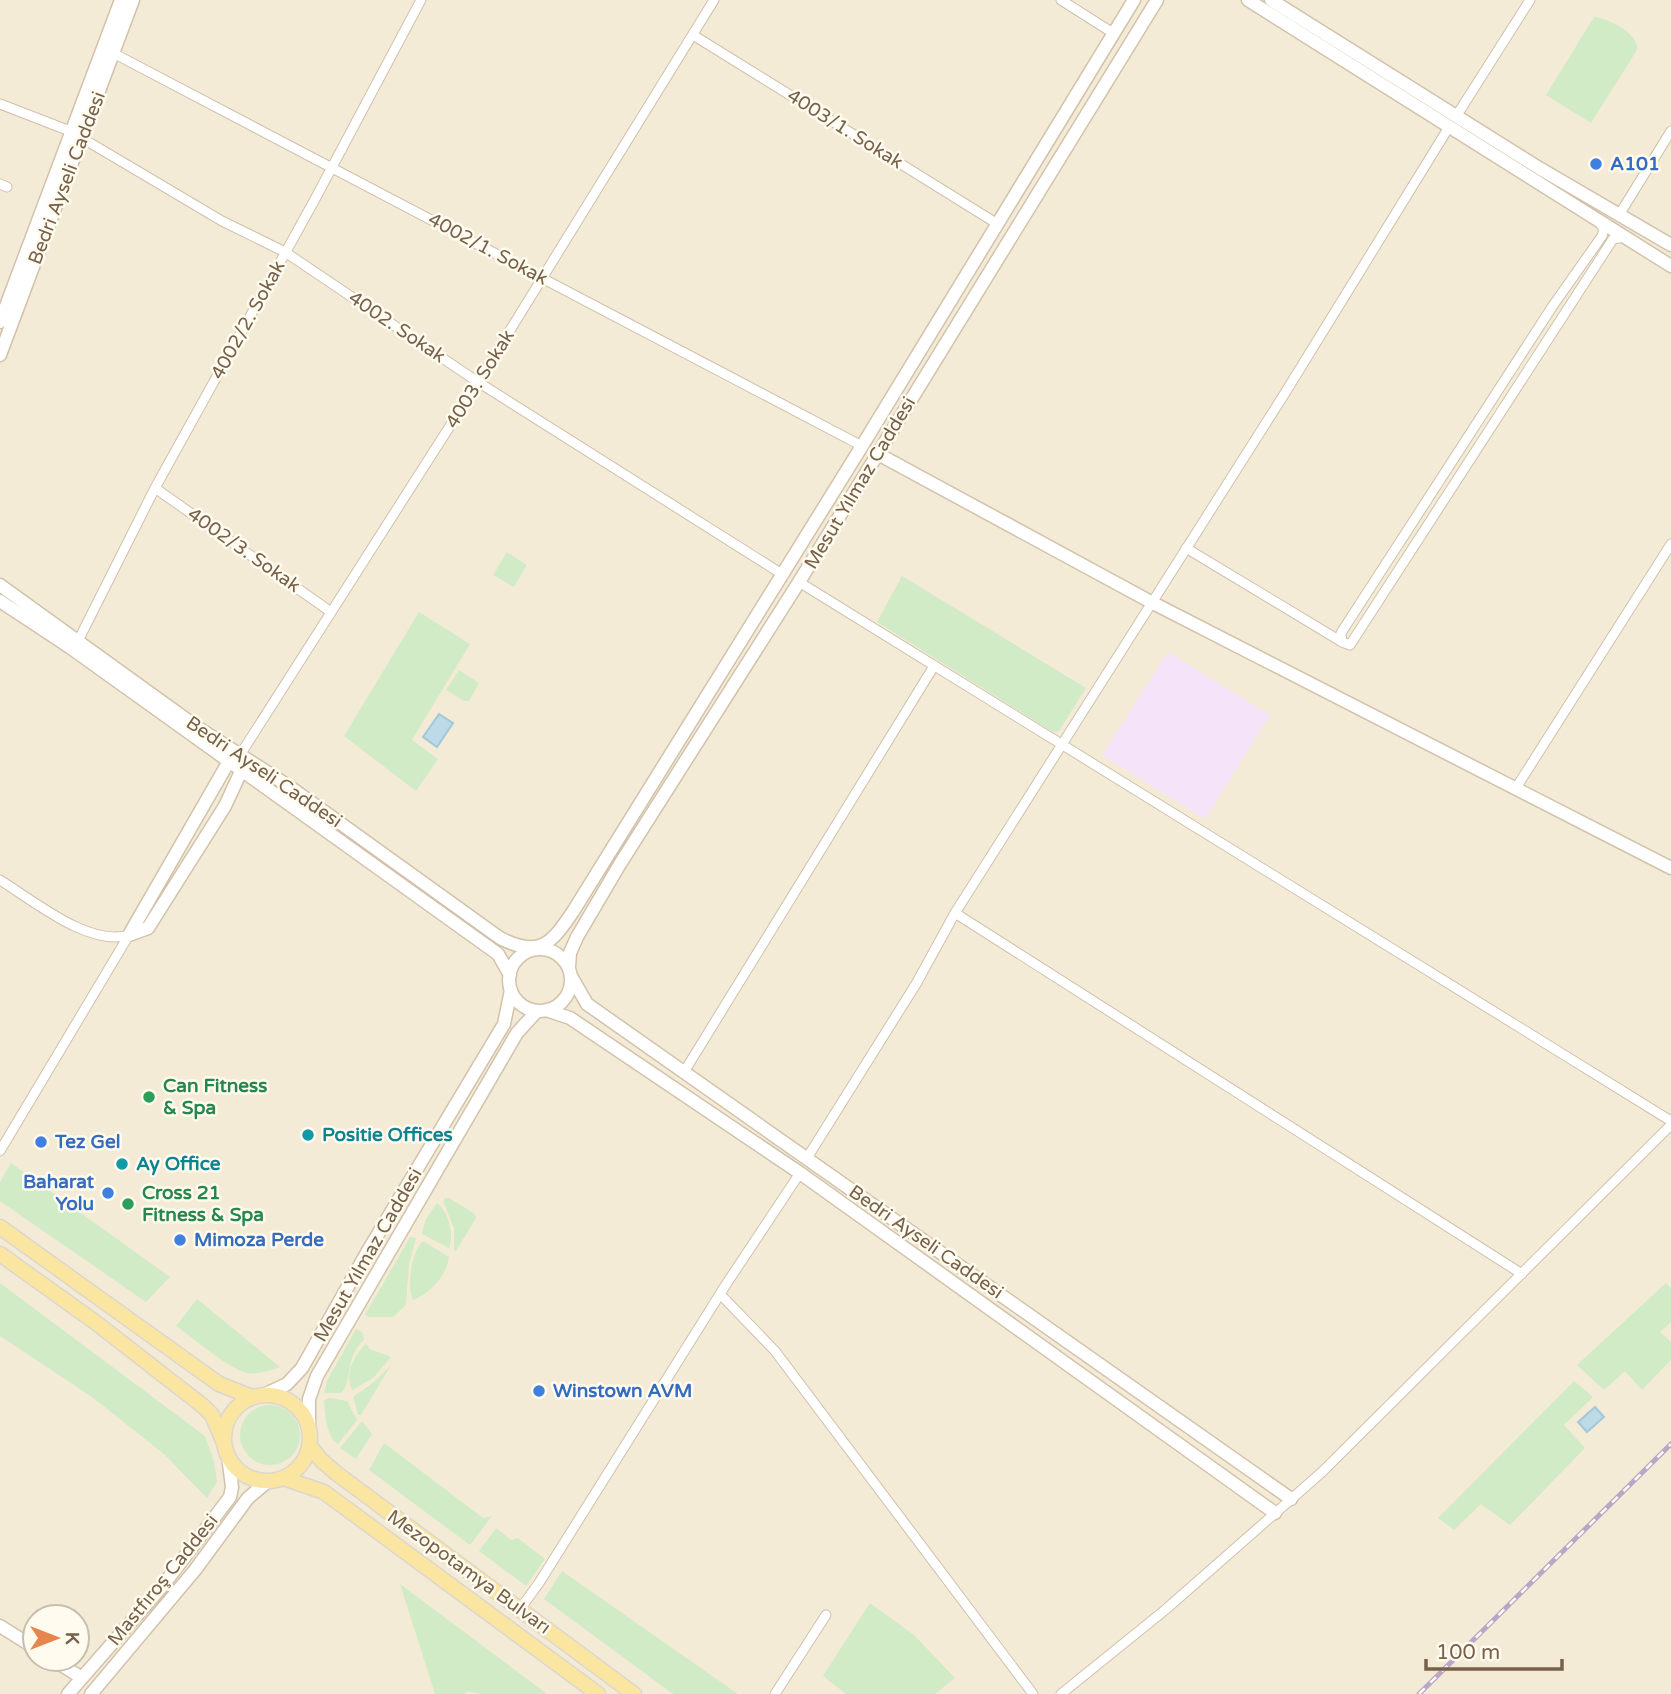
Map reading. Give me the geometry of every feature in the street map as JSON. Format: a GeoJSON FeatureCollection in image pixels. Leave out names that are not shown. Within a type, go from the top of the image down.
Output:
{"type":"FeatureCollection","features":[{"type":"Feature","properties":{"kind":"main road","name":"Bedri Ayseli Caddesi"},"geometry":{"type":"LineString","coordinates":[[0,322],[121,0]]}},
{"type":"Feature","properties":{"kind":"main road","name":"Bedri Ayseli Caddesi"},"geometry":{"type":"LineString","coordinates":[[0,355],[133,0]]}},
{"type":"Feature","properties":{"kind":"main road","name":"Mesut Yılmaz Caddesi"},"geometry":{"type":"LineString","coordinates":[[534,949],[551,940],[560,931],[862,446],[1134,0]]}},
{"type":"Feature","properties":{"kind":"main road","name":"Mesut Yılmaz Caddesi"},"geometry":{"type":"LineString","coordinates":[[570,972],[570,953],[577,937],[620,864],[799,582],[1157,0]]}},
{"type":"Feature","properties":{"kind":"main road"},"geometry":{"type":"LineString","coordinates":[[1248,0],[1671,266]]}},
{"type":"Feature","properties":{"kind":"main road"},"geometry":{"type":"LineString","coordinates":[[1271,0],[1539,168],[1671,245]]}},
{"type":"Feature","properties":{"kind":"main road"},"geometry":{"type":"LineString","coordinates":[[878,454],[1151,602],[1671,868]]}},
{"type":"Feature","properties":{"kind":"main road","name":"Bedri Ayseli Caddesi"},"geometry":{"type":"LineString","coordinates":[[0,585],[197,727],[498,954],[510,975]]}},
{"type":"Feature","properties":{"kind":"main road","name":"Bedri Ayseli Caddesi"},"geometry":{"type":"LineString","coordinates":[[0,601],[238,760],[290,787],[500,938],[517,947],[534,949]]}},
{"type":"Feature","properties":{"kind":"main road"},"geometry":{"type":"LineString","coordinates":[[129,935],[238,760]]}},
{"type":"Feature","properties":{"kind":"main road"},"geometry":{"type":"LineString","coordinates":[[534,949],[550,950],[557,954],[570,972],[568,994],[555,1007],[542,1010],[520,1003],[511,990],[510,975],[516,961],[534,949]]}},
{"type":"Feature","properties":{"kind":"main road","name":"Bedri Ayseli Caddesi"},"geometry":{"type":"LineString","coordinates":[[570,972],[587,1004],[1292,1499]]}},
{"type":"Feature","properties":{"kind":"main road","name":"Mesut Yılmaz Caddesi"},"geometry":{"type":"LineString","coordinates":[[259,1396],[287,1384],[309,1357],[369,1249],[504,1024],[511,990]]}},
{"type":"Feature","properties":{"kind":"main road","name":"Bedri Ayseli Caddesi"},"geometry":{"type":"LineString","coordinates":[[542,1010],[570,1018],[800,1173],[1275,1513]]}},
{"type":"Feature","properties":{"kind":"main road","name":"Mesut Yılmaz Caddesi"},"geometry":{"type":"LineString","coordinates":[[309,1426],[309,1399],[317,1376],[517,1032],[542,1010]]}},
{"type":"Feature","properties":{"kind":"main road"},"geometry":{"type":"LineString","coordinates":[[0,1227],[219,1384],[259,1396],[280,1396],[293,1403],[303,1413],[309,1426],[310,1445],[301,1465],[284,1478],[267,1482],[244,1475],[226,1449],[212,1415],[203,1406],[95,1322],[0,1254]]}},
{"type":"Feature","properties":{"kind":"main road"},"geometry":{"type":"LineString","coordinates":[[226,1449],[225,1428],[230,1415],[240,1404],[259,1396]]}},
{"type":"Feature","properties":{"kind":"main road","name":"Mezopotamya Bulvarı"},"geometry":{"type":"LineString","coordinates":[[310,1445],[321,1460],[336,1473],[634,1694]]}},
{"type":"Feature","properties":{"kind":"main road","name":"Mastfıroş Caddesi"},"geometry":{"type":"LineString","coordinates":[[68,1694],[164,1584],[230,1497],[232,1487],[226,1449]]}},
{"type":"Feature","properties":{"kind":"main road","name":"Mezopotamya Bulvarı"},"geometry":{"type":"LineString","coordinates":[[284,1478],[324,1492],[598,1694]]}},
{"type":"Feature","properties":{"kind":"main road","name":"Mastfıroş Caddesi"},"geometry":{"type":"LineString","coordinates":[[91,1694],[195,1570],[248,1498],[267,1482]]}},
{"type":"Feature","properties":{"kind":"main road"},"geometry":{"type":"LineString","coordinates":[[0,1626],[21,1639]]}},
{"type":"Feature","properties":{"kind":"main road"},"geometry":{"type":"LineString","coordinates":[[74,1673],[82,1678]]}},
{"type":"Feature","properties":{"kind":"street","name":"4002/2. Sokak"},"geometry":{"type":"LineString","coordinates":[[78,641],[155,488],[333,166],[421,0]]}},
{"type":"Feature","properties":{"kind":"street","name":"4003. Sokak"},"geometry":{"type":"LineString","coordinates":[[238,760],[478,382],[715,0]]}},
{"type":"Feature","properties":{"kind":"street"},"geometry":{"type":"LineString","coordinates":[[1061,0],[1113,33]]}},
{"type":"Feature","properties":{"kind":"street"},"geometry":{"type":"LineString","coordinates":[[1457,115],[1526,1]]}},
{"type":"Feature","properties":{"kind":"street","name":"4003/1. Sokak"},"geometry":{"type":"LineString","coordinates":[[693,35],[996,223]]}},
{"type":"Feature","properties":{"kind":"street","name":"4002/1. Sokak"},"geometry":{"type":"LineString","coordinates":[[113,53],[333,166],[862,446]]}},
{"type":"Feature","properties":{"kind":"street","name":"4002. Sokak"},"geometry":{"type":"LineString","coordinates":[[0,104],[83,137],[222,221],[285,252],[478,382],[782,574]]}},
{"type":"Feature","properties":{"kind":"street"},"geometry":{"type":"LineString","coordinates":[[807,1158],[916,984],[955,913],[1285,393],[1450,127]]}},
{"type":"Feature","properties":{"kind":"street"},"geometry":{"type":"LineString","coordinates":[[1619,215],[1671,131]]}},
{"type":"Feature","properties":{"kind":"street"},"geometry":{"type":"LineString","coordinates":[[1342,642],[1341,633],[1552,307],[1602,236],[1604,229],[1600,223]]}},
{"type":"Feature","properties":{"kind":"street"},"geometry":{"type":"LineString","coordinates":[[1186,548],[1350,645],[1613,239],[1623,237]]}},
{"type":"Feature","properties":{"kind":"street","name":"4002/3. Sokak"},"geometry":{"type":"LineString","coordinates":[[155,488],[331,612]]}},
{"type":"Feature","properties":{"kind":"street"},"geometry":{"type":"LineString","coordinates":[[1516,788],[1671,544]]}},
{"type":"Feature","properties":{"kind":"street"},"geometry":{"type":"LineString","coordinates":[[799,582],[1671,1123],[1322,1472],[1165,1610],[1061,1694]]}},
{"type":"Feature","properties":{"kind":"street"},"geometry":{"type":"LineString","coordinates":[[684,1072],[934,666]]}},
{"type":"Feature","properties":{"kind":"street"},"geometry":{"type":"LineString","coordinates":[[0,880],[71,924],[98,936],[117,939],[129,935]]}},
{"type":"Feature","properties":{"kind":"street"},"geometry":{"type":"LineString","coordinates":[[955,913],[1522,1274]]}},
{"type":"Feature","properties":{"kind":"street"},"geometry":{"type":"LineString","coordinates":[[0,1151],[129,935]]}},
{"type":"Feature","properties":{"kind":"street"},"geometry":{"type":"LineString","coordinates":[[520,1609],[800,1173]]}},
{"type":"Feature","properties":{"kind":"street"},"geometry":{"type":"LineString","coordinates":[[720,1294],[775,1351],[1032,1694]]}},
{"type":"Feature","properties":{"kind":"street"},"geometry":{"type":"LineString","coordinates":[[775,1694],[826,1615]]}},
{"type":"Feature","properties":{"kind":"shaded area"},"geometry":{"type":"Polygon","coordinates":[[[0,0],[1671,0],[1671,1694],[0,1694],[0,0]]]}},
{"type":"Feature","properties":{"kind":"shaded area"},"geometry":{"type":"Polygon","coordinates":[[[1168,652],[1270,715],[1205,819],[1102,755],[1168,652]]]}},
{"type":"Feature","properties":{"kind":"green space"},"geometry":{"type":"Polygon","coordinates":[[[1594,17],[1607,20],[1628,33],[1634,38],[1637,50],[1591,123],[1546,95],[1594,17]]]}},
{"type":"Feature","properties":{"kind":"green space"},"geometry":{"type":"Polygon","coordinates":[[[507,552],[527,565],[514,587],[493,575],[507,552]]]}},
{"type":"Feature","properties":{"kind":"green space"},"geometry":{"type":"Polygon","coordinates":[[[902,576],[1086,688],[1059,731],[1053,732],[877,622],[902,576]]]}},
{"type":"Feature","properties":{"kind":"green space"},"geometry":{"type":"Polygon","coordinates":[[[419,612],[470,644],[412,740],[438,759],[416,791],[344,736],[419,612]]]}},
{"type":"Feature","properties":{"kind":"green space"},"geometry":{"type":"Polygon","coordinates":[[[459,670],[479,683],[469,701],[464,701],[446,690],[459,670]]]}},
{"type":"Feature","properties":{"kind":"green space"},"geometry":{"type":"Polygon","coordinates":[[[11,1163],[170,1277],[146,1302],[0,1201],[0,1182],[11,1163]]]}},
{"type":"Feature","properties":{"kind":"green space"},"geometry":{"type":"Polygon","coordinates":[[[445,1198],[475,1214],[476,1218],[456,1251],[454,1228],[443,1201],[445,1198]]]}},
{"type":"Feature","properties":{"kind":"green space"},"geometry":{"type":"Polygon","coordinates":[[[437,1203],[445,1212],[449,1224],[449,1248],[422,1234],[426,1219],[437,1203]]]}},
{"type":"Feature","properties":{"kind":"green space"},"geometry":{"type":"Polygon","coordinates":[[[410,1237],[416,1238],[409,1264],[406,1305],[393,1317],[365,1315],[410,1237]]]}},
{"type":"Feature","properties":{"kind":"green space"},"geometry":{"type":"Polygon","coordinates":[[[423,1241],[449,1257],[445,1271],[437,1283],[413,1300],[410,1287],[411,1269],[416,1252],[423,1241]]]}},
{"type":"Feature","properties":{"kind":"green space"},"geometry":{"type":"Polygon","coordinates":[[[0,1283],[205,1436],[214,1461],[217,1482],[207,1498],[164,1454],[92,1397],[0,1336],[0,1283]]]}},
{"type":"Feature","properties":{"kind":"green space"},"geometry":{"type":"Polygon","coordinates":[[[1666,1283],[1671,1288],[1671,1322],[1660,1332],[1671,1342],[1671,1360],[1642,1390],[1625,1371],[1604,1390],[1577,1365],[1666,1283]]]}},
{"type":"Feature","properties":{"kind":"green space"},"geometry":{"type":"Polygon","coordinates":[[[197,1299],[280,1367],[255,1373],[239,1370],[176,1326],[197,1299]]]}},
{"type":"Feature","properties":{"kind":"green space"},"geometry":{"type":"Polygon","coordinates":[[[356,1329],[362,1332],[364,1340],[354,1354],[345,1389],[341,1393],[324,1393],[327,1381],[356,1329]]]}},
{"type":"Feature","properties":{"kind":"green space"},"geometry":{"type":"Polygon","coordinates":[[[366,1344],[370,1349],[391,1357],[373,1378],[352,1390],[350,1372],[366,1344]]]}},
{"type":"Feature","properties":{"kind":"green space"},"geometry":{"type":"Polygon","coordinates":[[[391,1365],[361,1415],[358,1415],[353,1397],[373,1383],[391,1365]]]}},
{"type":"Feature","properties":{"kind":"green space"},"geometry":{"type":"Polygon","coordinates":[[[1574,1381],[1593,1397],[1564,1425],[1585,1448],[1510,1525],[1481,1504],[1454,1530],[1438,1518],[1574,1381]]]}},
{"type":"Feature","properties":{"kind":"green space"},"geometry":{"type":"Polygon","coordinates":[[[330,1398],[347,1401],[357,1420],[338,1444],[331,1436],[326,1418],[324,1400],[330,1398]]]}},
{"type":"Feature","properties":{"kind":"green space"},"geometry":{"type":"Polygon","coordinates":[[[264,1405],[276,1405],[295,1418],[300,1435],[298,1447],[287,1460],[276,1465],[264,1465],[245,1452],[240,1441],[240,1429],[253,1410],[264,1405]]]}},
{"type":"Feature","properties":{"kind":"green space"},"geometry":{"type":"Polygon","coordinates":[[[362,1421],[372,1434],[356,1459],[340,1448],[362,1421]]]}},
{"type":"Feature","properties":{"kind":"green space"},"geometry":{"type":"Polygon","coordinates":[[[384,1443],[483,1518],[492,1516],[470,1545],[369,1470],[384,1443]]]}},
{"type":"Feature","properties":{"kind":"green space"},"geometry":{"type":"Polygon","coordinates":[[[496,1528],[511,1540],[518,1538],[545,1559],[526,1586],[479,1551],[496,1528]]]}},
{"type":"Feature","properties":{"kind":"green space"},"geometry":{"type":"Polygon","coordinates":[[[562,1571],[738,1694],[673,1694],[544,1599],[562,1571]]]}},
{"type":"Feature","properties":{"kind":"green space"},"geometry":{"type":"Polygon","coordinates":[[[400,1584],[547,1694],[481,1694],[467,1691],[465,1694],[435,1694],[400,1584]]]}},
{"type":"Feature","properties":{"kind":"green space"},"geometry":{"type":"Polygon","coordinates":[[[870,1603],[914,1635],[955,1678],[935,1694],[846,1694],[823,1676],[870,1603]]]}},
{"type":"Feature","properties":{"kind":"water"},"geometry":{"type":"Polygon","coordinates":[[[439,714],[453,723],[437,747],[423,737],[439,714]]]}},
{"type":"Feature","properties":{"kind":"water"},"geometry":{"type":"Polygon","coordinates":[[[1595,1407],[1604,1417],[1587,1432],[1578,1422],[1595,1407]]]}},
{"type":"Feature","properties":{"kind":"railway"},"geometry":{"type":"LineString","coordinates":[[1419,1694],[1671,1444]]}},
{"type":"Feature","properties":{"kind":"place","name":"A101"},"geometry":{"type":"Point","coordinates":[1596,164]}},
{"type":"Feature","properties":{"kind":"place","name":"Can Fitness & Spa"},"geometry":{"type":"Point","coordinates":[149,1097]}},
{"type":"Feature","properties":{"kind":"place","name":"Positie Offices"},"geometry":{"type":"Point","coordinates":[308,1135]}},
{"type":"Feature","properties":{"kind":"place","name":"Tez Gel"},"geometry":{"type":"Point","coordinates":[41,1142]}},
{"type":"Feature","properties":{"kind":"place","name":"Ay Office"},"geometry":{"type":"Point","coordinates":[122,1164]}},
{"type":"Feature","properties":{"kind":"place","name":"Baharat Yolu"},"geometry":{"type":"Point","coordinates":[108,1193]}},
{"type":"Feature","properties":{"kind":"place","name":"Cross 21 Fitness & Spa"},"geometry":{"type":"Point","coordinates":[128,1204]}},
{"type":"Feature","properties":{"kind":"place","name":"Mimoza Perde"},"geometry":{"type":"Point","coordinates":[180,1240]}},
{"type":"Feature","properties":{"kind":"place","name":"Winstown AVM"},"geometry":{"type":"Point","coordinates":[539,1391]}}]}
